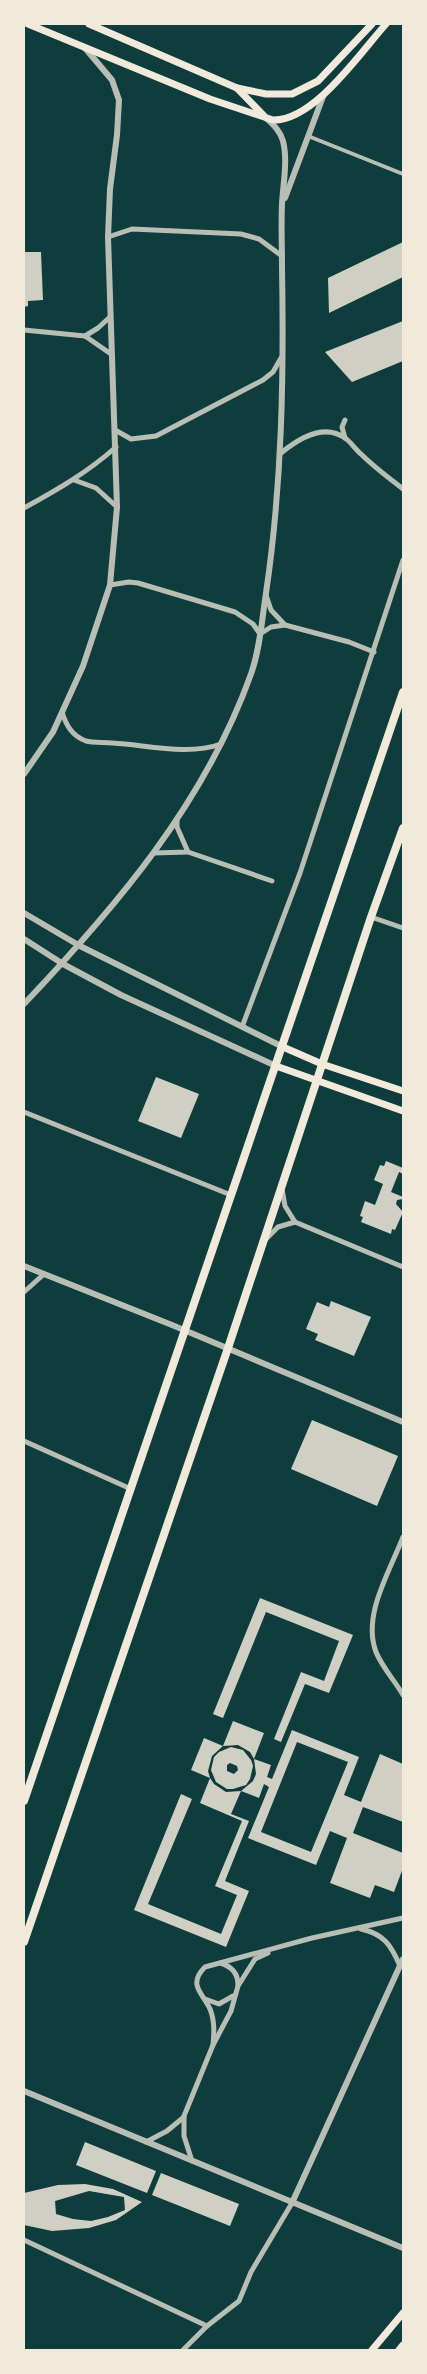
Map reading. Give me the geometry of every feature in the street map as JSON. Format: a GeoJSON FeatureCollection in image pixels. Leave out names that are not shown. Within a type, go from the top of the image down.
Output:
{"type":"FeatureCollection","features":[{"type":"Feature","properties":{"kind":"main road"},"geometry":{"type":"LineString","coordinates":[[28,24],[210,99],[273,120],[289,118],[312,106],[386,24]]}},
{"type":"Feature","properties":{"kind":"main road"},"geometry":{"type":"LineString","coordinates":[[89,24],[237,88],[266,94],[292,94],[318,81],[372,24]]}},
{"type":"Feature","properties":{"kind":"main road"},"geometry":{"type":"LineString","coordinates":[[237,88],[265,117]]}},
{"type":"Feature","properties":{"kind":"main road"},"geometry":{"type":"LineString","coordinates":[[24,1801],[403,692]]}},
{"type":"Feature","properties":{"kind":"main road"},"geometry":{"type":"LineString","coordinates":[[24,1942],[228,1348],[371,917],[403,828]]}},
{"type":"Feature","properties":{"kind":"main road"},"geometry":{"type":"LineString","coordinates":[[282,1047],[322,1064],[403,1091]]}},
{"type":"Feature","properties":{"kind":"main road"},"geometry":{"type":"LineString","coordinates":[[276,1066],[403,1111]]}},
{"type":"Feature","properties":{"kind":"main road"},"geometry":{"type":"LineString","coordinates":[[372,2350],[403,2313]]}},
{"type":"Feature","properties":{"kind":"main road"},"geometry":{"type":"LineString","coordinates":[[399,2350],[403,2345]]}},
{"type":"Feature","properties":{"kind":"street"},"geometry":{"type":"LineString","coordinates":[[24,774],[53,732],[83,666],[110,585],[117,507],[108,237],[110,190],[119,100],[112,80],[82,46]]}},
{"type":"Feature","properties":{"kind":"street"},"geometry":{"type":"LineString","coordinates":[[282,207],[324,94]]}},
{"type":"Feature","properties":{"kind":"street"},"geometry":{"type":"LineString","coordinates":[[24,1004],[80,946],[154,853],[223,743],[252,672],[260,634],[274,537],[281,452],[282,207],[285,160],[283,142],[276,127],[265,117]]}},
{"type":"Feature","properties":{"kind":"street"},"geometry":{"type":"LineString","coordinates":[[308,136],[403,174]]}},
{"type":"Feature","properties":{"kind":"street"},"geometry":{"type":"LineString","coordinates":[[108,237],[132,229],[241,234],[259,239],[282,256]]}},
{"type":"Feature","properties":{"kind":"street"},"geometry":{"type":"LineString","coordinates":[[85,336],[110,317]]}},
{"type":"Feature","properties":{"kind":"street"},"geometry":{"type":"LineString","coordinates":[[24,330],[85,336],[111,354]]}},
{"type":"Feature","properties":{"kind":"street"},"geometry":{"type":"LineString","coordinates":[[115,430],[131,439],[156,436],[263,380],[273,372],[280,362],[282,353]]}},
{"type":"Feature","properties":{"kind":"street"},"geometry":{"type":"LineString","coordinates":[[345,420],[342,427],[345,438]]}},
{"type":"Feature","properties":{"kind":"street"},"geometry":{"type":"LineString","coordinates":[[281,452],[291,444],[321,432],[329,432],[345,438],[360,454],[403,489]]}},
{"type":"Feature","properties":{"kind":"street"},"geometry":{"type":"LineString","coordinates":[[24,508],[95,466],[116,446]]}},
{"type":"Feature","properties":{"kind":"street"},"geometry":{"type":"LineString","coordinates":[[74,480],[96,488],[117,507]]}},
{"type":"Feature","properties":{"kind":"street"},"geometry":{"type":"LineString","coordinates":[[242,1027],[300,873],[403,560]]}},
{"type":"Feature","properties":{"kind":"street"},"geometry":{"type":"LineString","coordinates":[[110,585],[129,582],[138,583],[225,609],[244,617],[260,634]]}},
{"type":"Feature","properties":{"kind":"street"},"geometry":{"type":"LineString","coordinates":[[266,592],[271,610],[285,625]]}},
{"type":"Feature","properties":{"kind":"street"},"geometry":{"type":"LineString","coordinates":[[260,634],[271,627],[285,625],[349,642],[374,652]]}},
{"type":"Feature","properties":{"kind":"street"},"geometry":{"type":"LineString","coordinates":[[62,712],[66,724],[73,734],[87,741],[171,748],[211,747],[223,743]]}},
{"type":"Feature","properties":{"kind":"street"},"geometry":{"type":"LineString","coordinates":[[177,818],[177,827],[188,852]]}},
{"type":"Feature","properties":{"kind":"street"},"geometry":{"type":"LineString","coordinates":[[154,853],[188,852],[272,881]]}},
{"type":"Feature","properties":{"kind":"street"},"geometry":{"type":"LineString","coordinates":[[24,913],[80,946],[282,1047]]}},
{"type":"Feature","properties":{"kind":"street"},"geometry":{"type":"LineString","coordinates":[[371,917],[403,928]]}},
{"type":"Feature","properties":{"kind":"street"},"geometry":{"type":"LineString","coordinates":[[24,939],[63,964],[121,995],[276,1066]]}},
{"type":"Feature","properties":{"kind":"street"},"geometry":{"type":"LineString","coordinates":[[24,1112],[231,1195]]}},
{"type":"Feature","properties":{"kind":"street"},"geometry":{"type":"LineString","coordinates":[[281,1185],[284,1206],[295,1222],[403,1267]]}},
{"type":"Feature","properties":{"kind":"street"},"geometry":{"type":"LineString","coordinates":[[262,1243],[278,1228],[295,1222]]}},
{"type":"Feature","properties":{"kind":"street"},"geometry":{"type":"LineString","coordinates":[[24,1266],[228,1348],[403,1422]]}},
{"type":"Feature","properties":{"kind":"street"},"geometry":{"type":"LineString","coordinates":[[24,1292],[44,1274]]}},
{"type":"Feature","properties":{"kind":"street"},"geometry":{"type":"LineString","coordinates":[[24,1441],[131,1489]]}},
{"type":"Feature","properties":{"kind":"street"},"geometry":{"type":"LineString","coordinates":[[403,1537],[372,1616],[372,1629],[377,1654],[403,1695]]}},
{"type":"Feature","properties":{"kind":"street"},"geometry":{"type":"LineString","coordinates":[[213,2046],[214,2024],[210,2009],[198,1988],[198,1977],[205,1967],[312,1938],[403,1918]]}},
{"type":"Feature","properties":{"kind":"street"},"geometry":{"type":"LineString","coordinates":[[358,1928],[382,1936],[391,1946],[400,1966]]}},
{"type":"Feature","properties":{"kind":"street"},"geometry":{"type":"LineString","coordinates":[[192,2160],[184,2136],[184,2116],[213,2046],[231,2012],[234,1995],[238,1986],[255,1959],[273,1950]]}},
{"type":"Feature","properties":{"kind":"street"},"geometry":{"type":"LineString","coordinates":[[183,2350],[207,2326],[239,2301],[251,2272],[292,2203],[403,1959]]}},
{"type":"Feature","properties":{"kind":"street"},"geometry":{"type":"LineString","coordinates":[[216,1963],[233,1970],[238,1986]]}},
{"type":"Feature","properties":{"kind":"street"},"geometry":{"type":"LineString","coordinates":[[203,1998],[219,2004],[234,1995]]}},
{"type":"Feature","properties":{"kind":"street"},"geometry":{"type":"LineString","coordinates":[[24,2092],[403,2248]]}},
{"type":"Feature","properties":{"kind":"street"},"geometry":{"type":"LineString","coordinates":[[146,2142],[167,2131],[184,2116]]}},
{"type":"Feature","properties":{"kind":"street"},"geometry":{"type":"LineString","coordinates":[[24,2240],[207,2326]]}},
{"type":"Feature","properties":{"kind":"building"},"geometry":{"type":"Polygon","coordinates":[[[403,242],[403,277],[329,313],[328,278],[403,242]]]}},
{"type":"Feature","properties":{"kind":"building"},"geometry":{"type":"Polygon","coordinates":[[[24,252],[41,252],[43,300],[28,301],[28,306],[24,307],[24,252]]]}},
{"type":"Feature","properties":{"kind":"building"},"geometry":{"type":"Polygon","coordinates":[[[403,321],[403,361],[352,382],[325,352],[403,321]]]}},
{"type":"Feature","properties":{"kind":"building"},"geometry":{"type":"Polygon","coordinates":[[[156,1077],[199,1094],[181,1138],[138,1121],[156,1077]]]}},
{"type":"Feature","properties":{"kind":"building"},"geometry":{"type":"Polygon","coordinates":[[[386,1161],[403,1168],[403,1174],[399,1172],[391,1192],[403,1197],[403,1199],[397,1200],[396,1204],[403,1212],[395,1230],[392,1229],[391,1234],[361,1222],[363,1217],[360,1216],[365,1201],[375,1205],[383,1184],[374,1180],[380,1165],[384,1166],[386,1161]]]}},
{"type":"Feature","properties":{"kind":"building"},"geometry":{"type":"Polygon","coordinates":[[[331,1301],[371,1317],[354,1356],[315,1340],[318,1334],[306,1329],[317,1302],[329,1307],[331,1301]]]}},
{"type":"Feature","properties":{"kind":"building"},"geometry":{"type":"Polygon","coordinates":[[[312,1420],[398,1456],[377,1506],[291,1469],[312,1420]]]}},
{"type":"Feature","properties":{"kind":"building"},"geometry":{"type":"Polygon","coordinates":[[[260,1598],[353,1635],[329,1693],[305,1684],[281,1742],[274,1739],[301,1672],[324,1681],[339,1641],[266,1612],[223,1718],[213,1714],[260,1598]]]}},
{"type":"Feature","properties":{"kind":"building"},"geometry":{"type":"Polygon","coordinates":[[[233,1721],[264,1733],[254,1759],[250,1752],[238,1745],[223,1746],[233,1721]]]}},
{"type":"Feature","properties":{"kind":"building"},"geometry":{"type":"Polygon","coordinates":[[[292,1730],[359,1757],[344,1795],[361,1802],[380,1754],[403,1764],[403,1822],[363,1807],[353,1833],[403,1853],[403,1868],[394,1892],[375,1885],[370,1898],[330,1883],[347,1838],[330,1831],[316,1865],[248,1838],[269,1787],[264,1784],[259,1798],[241,1791],[253,1781],[256,1774],[254,1759],[271,1765],[267,1777],[272,1779],[292,1730]],[[297,1742],[261,1832],[311,1852],[348,1762],[297,1742]]]}},
{"type":"Feature","properties":{"kind":"building"},"geometry":{"type":"Polygon","coordinates":[[[204,1738],[223,1746],[212,1756],[208,1771],[210,1778],[191,1770],[204,1738]]]}},
{"type":"Feature","properties":{"kind":"building"},"geometry":{"type":"Polygon","coordinates":[[[231,1747],[243,1750],[253,1766],[250,1779],[246,1785],[227,1789],[216,1782],[211,1770],[214,1757],[219,1752],[231,1747]],[[230,1763],[227,1765],[227,1771],[234,1774],[238,1770],[237,1766],[230,1763]]]}},
{"type":"Feature","properties":{"kind":"building"},"geometry":{"type":"Polygon","coordinates":[[[210,1778],[214,1784],[226,1792],[241,1791],[231,1814],[249,1821],[225,1881],[249,1891],[226,1947],[134,1910],[181,1794],[192,1799],[148,1904],[221,1934],[237,1895],[215,1886],[242,1821],[200,1803],[210,1778]]]}},
{"type":"Feature","properties":{"kind":"building"},"geometry":{"type":"Polygon","coordinates":[[[85,2142],[156,2171],[147,2193],[76,2165],[85,2142]]]}},
{"type":"Feature","properties":{"kind":"building"},"geometry":{"type":"Polygon","coordinates":[[[161,2173],[239,2204],[230,2226],[152,2195],[161,2173]]]}},
{"type":"Feature","properties":{"kind":"building"},"geometry":{"type":"Polygon","coordinates":[[[85,2184],[113,2189],[142,2202],[116,2220],[89,2228],[52,2231],[24,2225],[24,2193],[58,2185],[85,2184]],[[89,2191],[55,2201],[56,2214],[73,2219],[91,2221],[108,2217],[125,2210],[124,2197],[89,2191]]]}}]}
